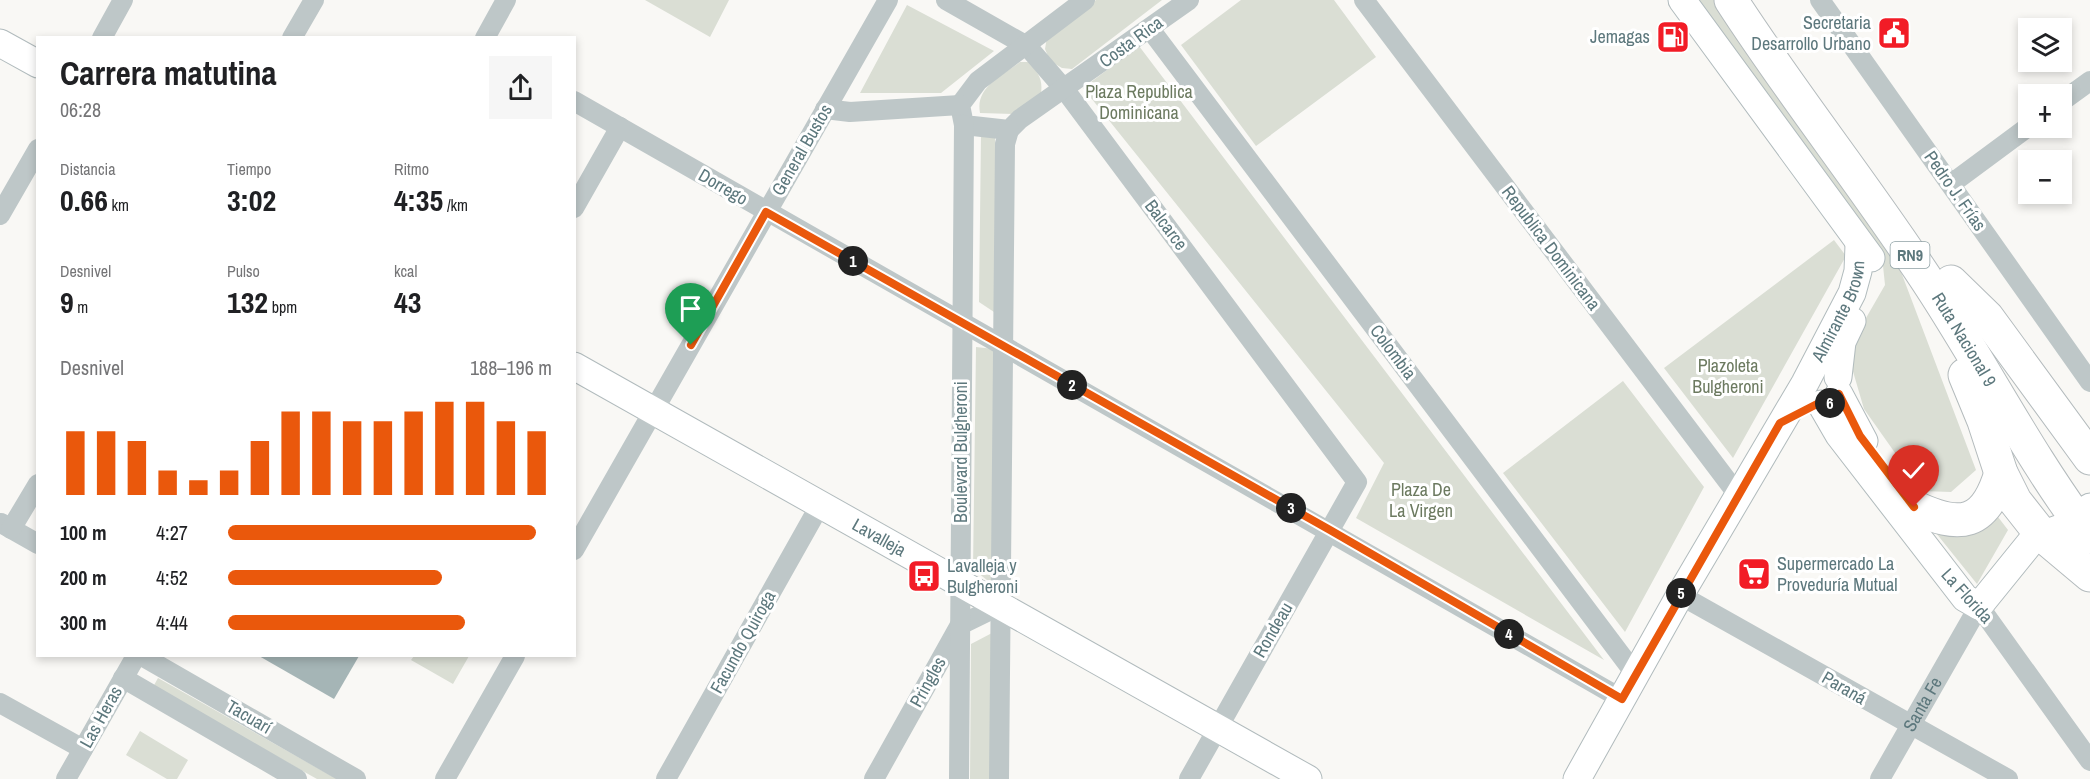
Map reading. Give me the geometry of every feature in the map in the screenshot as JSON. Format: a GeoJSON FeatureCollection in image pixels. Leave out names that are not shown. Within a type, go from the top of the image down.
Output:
{"type":"FeatureCollection","features":[{"type":"Feature","properties":{"kind":"highway","name":"Ruta Nacional 9"},"geometry":{"type":"LineString","coordinates":[[1731,0],[1943,287]]}},
{"type":"Feature","properties":{"kind":"highway","name":"Ruta Nacional 9"},"geometry":{"type":"LineString","coordinates":[[1756,0],[1904,208],[2030,452],[2086,516]]}},
{"type":"Feature","properties":{"kind":"highway","name":"RN9"},"geometry":{"type":"LineString","coordinates":[[1943,287],[1987,316],[2085,444]]}},
{"type":"Feature","properties":{"kind":"highway","name":"RN9"},"geometry":{"type":"LineString","coordinates":[[1943,287],[2001,473],[2015,501],[2041,534],[2090,575]]}},
{"type":"Feature","properties":{"kind":"highway"},"geometry":{"type":"LineString","coordinates":[[1914,507],[1936,518],[1952,522],[1963,520],[1985,508],[1992,498],[2001,473]]}},
{"type":"Feature","properties":{"kind":"street"},"geometry":{"type":"LineString","coordinates":[[103,36],[123,0]]}},
{"type":"Feature","properties":{"kind":"street"},"geometry":{"type":"LineString","coordinates":[[293,36],[314,0]]}},
{"type":"Feature","properties":{"kind":"street"},"geometry":{"type":"LineString","coordinates":[[486,36],[506,0]]}},
{"type":"Feature","properties":{"kind":"street","name":"General Bustos"},"geometry":{"type":"LineString","coordinates":[[576,547],[888,0]]}},
{"type":"Feature","properties":{"kind":"street","name":"Balcarce"},"geometry":{"type":"LineString","coordinates":[[946,0],[1027,46],[1065,90],[1358,482]]}},
{"type":"Feature","properties":{"kind":"street"},"geometry":{"type":"LineString","coordinates":[[999,779],[1005,347],[1005,144],[1009,130],[964,125],[960,105],[978,81],[1085,0]]}},
{"type":"Feature","properties":{"kind":"street","name":"Costa Rica"},"geometry":{"type":"LineString","coordinates":[[1009,130],[1020,119],[1065,90],[1189,0]]}},
{"type":"Feature","properties":{"kind":"street","name":"Republica Dominicana"},"geometry":{"type":"LineString","coordinates":[[1364,0],[1738,495]]}},
{"type":"Feature","properties":{"kind":"street","name":"Almirante Brown"},"geometry":{"type":"LineString","coordinates":[[1682,0],[1859,245],[1858,271],[1854,287],[1822,389]]}},
{"type":"Feature","properties":{"kind":"street","name":"Pedro J. Frías"},"geometry":{"type":"LineString","coordinates":[[1820,0],[2090,382]]}},
{"type":"Feature","properties":{"kind":"street","name":"Colombia"},"geometry":{"type":"LineString","coordinates":[[1150,28],[1636,675]]}},
{"type":"Feature","properties":{"kind":"street"},"geometry":{"type":"LineString","coordinates":[[0,43],[36,63]]}},
{"type":"Feature","properties":{"kind":"street"},"geometry":{"type":"LineString","coordinates":[[2072,94],[2090,81]]}},
{"type":"Feature","properties":{"kind":"street","name":"Dorrego"},"geometry":{"type":"LineString","coordinates":[[576,102],[1330,530],[1622,699]]}},
{"type":"Feature","properties":{"kind":"street"},"geometry":{"type":"LineString","coordinates":[[825,109],[850,112],[960,105]]}},
{"type":"Feature","properties":{"kind":"street","name":"Boulevard Bulgheroni"},"geometry":{"type":"LineString","coordinates":[[959,779],[964,125]]}},
{"type":"Feature","properties":{"kind":"street"},"geometry":{"type":"LineString","coordinates":[[576,204],[620,127]]}},
{"type":"Feature","properties":{"kind":"street"},"geometry":{"type":"LineString","coordinates":[[1951,184],[2018,134]]}},
{"type":"Feature","properties":{"kind":"street"},"geometry":{"type":"LineString","coordinates":[[0,215],[36,152]]}},
{"type":"Feature","properties":{"kind":"street","name":"Lavalleja"},"geometry":{"type":"LineString","coordinates":[[576,367],[1308,779]]}},
{"type":"Feature","properties":{"kind":"street"},"geometry":{"type":"LineString","coordinates":[[1577,779],[1780,423],[1822,389],[1914,507],[1974,591],[1979,606]]}},
{"type":"Feature","properties":{"kind":"street","name":"La Florida"},"geometry":{"type":"LineString","coordinates":[[1822,389],[1839,435],[1965,598],[1979,606],[2090,761]]}},
{"type":"Feature","properties":{"kind":"street","name":"Rondeau"},"geometry":{"type":"LineString","coordinates":[[1189,779],[1358,482]]}},
{"type":"Feature","properties":{"kind":"street"},"geometry":{"type":"LineString","coordinates":[[36,487],[6,526],[36,543]]}},
{"type":"Feature","properties":{"kind":"street","name":"Facundo Quiroga"},"geometry":{"type":"LineString","coordinates":[[666,779],[820,505]]}},
{"type":"Feature","properties":{"kind":"street"},"geometry":{"type":"LineString","coordinates":[[1979,606],[2027,545],[2041,534],[2086,516]]}},
{"type":"Feature","properties":{"kind":"street","name":"Paraná"},"geometry":{"type":"LineString","coordinates":[[1680,595],[2008,779]]}},
{"type":"Feature","properties":{"kind":"street"},"geometry":{"type":"LineString","coordinates":[[960,625],[1002,606]]}},
{"type":"Feature","properties":{"kind":"street","name":"Santa Fe"},"geometry":{"type":"LineString","coordinates":[[1880,779],[1979,606]]}},
{"type":"Feature","properties":{"kind":"street","name":"Pringles"},"geometry":{"type":"LineString","coordinates":[[874,779],[960,625]]}},
{"type":"Feature","properties":{"kind":"street","name":"Las Heras"},"geometry":{"type":"LineString","coordinates":[[66,779],[135,657]]}},
{"type":"Feature","properties":{"kind":"street","name":"Tacuarí"},"geometry":{"type":"LineString","coordinates":[[144,657],[356,779]]}},
{"type":"Feature","properties":{"kind":"street"},"geometry":{"type":"LineString","coordinates":[[451,777],[514,657]]}},
{"type":"Feature","properties":{"kind":"street","name":"Tacuarí"},"geometry":{"type":"LineString","coordinates":[[123,678],[297,779]]}},
{"type":"Feature","properties":{"kind":"street"},"geometry":{"type":"LineString","coordinates":[[0,703],[82,749]]}},
{"type":"Feature","properties":{"kind":"green space"},"geometry":{"type":"Polygon","coordinates":[[[645,0],[729,0],[710,37],[645,0]]]}},
{"type":"Feature","properties":{"kind":"green space"},"geometry":{"type":"Polygon","coordinates":[[[1096,0],[1162,0],[1072,69],[1062,68],[1050,61],[1045,49],[1047,37],[1096,0]]]}},
{"type":"Feature","properties":{"kind":"green space"},"geometry":{"type":"Polygon","coordinates":[[[1241,0],[1334,0],[1376,57],[1256,146],[1181,45],[1241,0]]]}},
{"type":"Feature","properties":{"kind":"green space"},"geometry":{"type":"Polygon","coordinates":[[[1699,0],[1714,0],[1895,256],[1976,470],[1951,492],[1922,491],[1864,409],[1847,351],[1885,285],[1882,256],[1699,0]]]}},
{"type":"Feature","properties":{"kind":"green space"},"geometry":{"type":"Polygon","coordinates":[[[907,5],[994,51],[941,93],[860,93],[907,5]]]}},
{"type":"Feature","properties":{"kind":"green space","name":"Plaza De La Virgen"},"geometry":{"type":"Polygon","coordinates":[[[1139,46],[1604,660],[1356,518],[1384,463],[1083,88],[1139,46]]]}},
{"type":"Feature","properties":{"kind":"green space"},"geometry":{"type":"Polygon","coordinates":[[[1020,62],[1029,62],[1035,70],[1039,76],[1041,93],[1013,114],[980,113],[982,96],[986,89],[998,77],[1020,62]]]}},
{"type":"Feature","properties":{"kind":"green space"},"geometry":{"type":"Polygon","coordinates":[[[981,134],[995,134],[997,314],[979,302],[981,134]]]}},
{"type":"Feature","properties":{"kind":"green space","name":"Plazoleta Bulgheroni"},"geometry":{"type":"Polygon","coordinates":[[[1834,240],[1846,256],[1733,458],[1664,368],[1834,240]]]}},
{"type":"Feature","properties":{"kind":"green space"},"geometry":{"type":"Polygon","coordinates":[[[976,347],[994,349],[992,584],[973,569],[976,347]]]}},
{"type":"Feature","properties":{"kind":"green space"},"geometry":{"type":"Polygon","coordinates":[[[1623,381],[1704,487],[1625,632],[1503,473],[1623,381]]]}},
{"type":"Feature","properties":{"kind":"green space"},"geometry":{"type":"Polygon","coordinates":[[[1995,513],[2008,530],[1977,584],[1936,533],[1995,513]]]}},
{"type":"Feature","properties":{"kind":"green space"},"geometry":{"type":"Polygon","coordinates":[[[992,633],[990,779],[970,779],[971,644],[992,633]]]}},
{"type":"Feature","properties":{"kind":"green space"},"geometry":{"type":"Polygon","coordinates":[[[413,657],[468,657],[453,684],[411,660],[413,657]]]}},
{"type":"Feature","properties":{"kind":"green space"},"geometry":{"type":"Polygon","coordinates":[[[158,678],[337,779],[317,779],[153,687],[158,678]]]}},
{"type":"Feature","properties":{"kind":"green space"},"geometry":{"type":"Polygon","coordinates":[[[140,731],[188,760],[177,779],[167,779],[126,755],[140,731]]]}},
{"type":"Feature","properties":{"kind":"building"},"geometry":{"type":"Polygon","coordinates":[[[261,657],[358,657],[334,699],[261,657]]]}},
{"type":"Feature","properties":{"kind":"place","name":"Secretaria Desarrollo Urbano"},"geometry":{"type":"Point","coordinates":[1894,33]}},
{"type":"Feature","properties":{"kind":"place","name":"Jemagas"},"geometry":{"type":"Point","coordinates":[1673,37]}},
{"type":"Feature","properties":{"kind":"place","name":"Supermercado La Proveduría Mutual"},"geometry":{"type":"Point","coordinates":[1754,574]}},
{"type":"Feature","properties":{"kind":"place","name":"Lavalleja y Bulgheroni"},"geometry":{"type":"Point","coordinates":[924,576]}},
{"type":"Feature","properties":{"kind":"route"},"geometry":{"type":"LineString","coordinates":[[691,345],[766,212],[1330,530],[1622,699],[1780,423],[1817,404],[1829,403],[1839,394],[1860,436],[1914,507]]}},
{"type":"Feature","properties":{"kind":"park label","name":"Plaza Republica Dominicana"},"geometry":{"type":"Point","coordinates":[1139,102]}}]}
